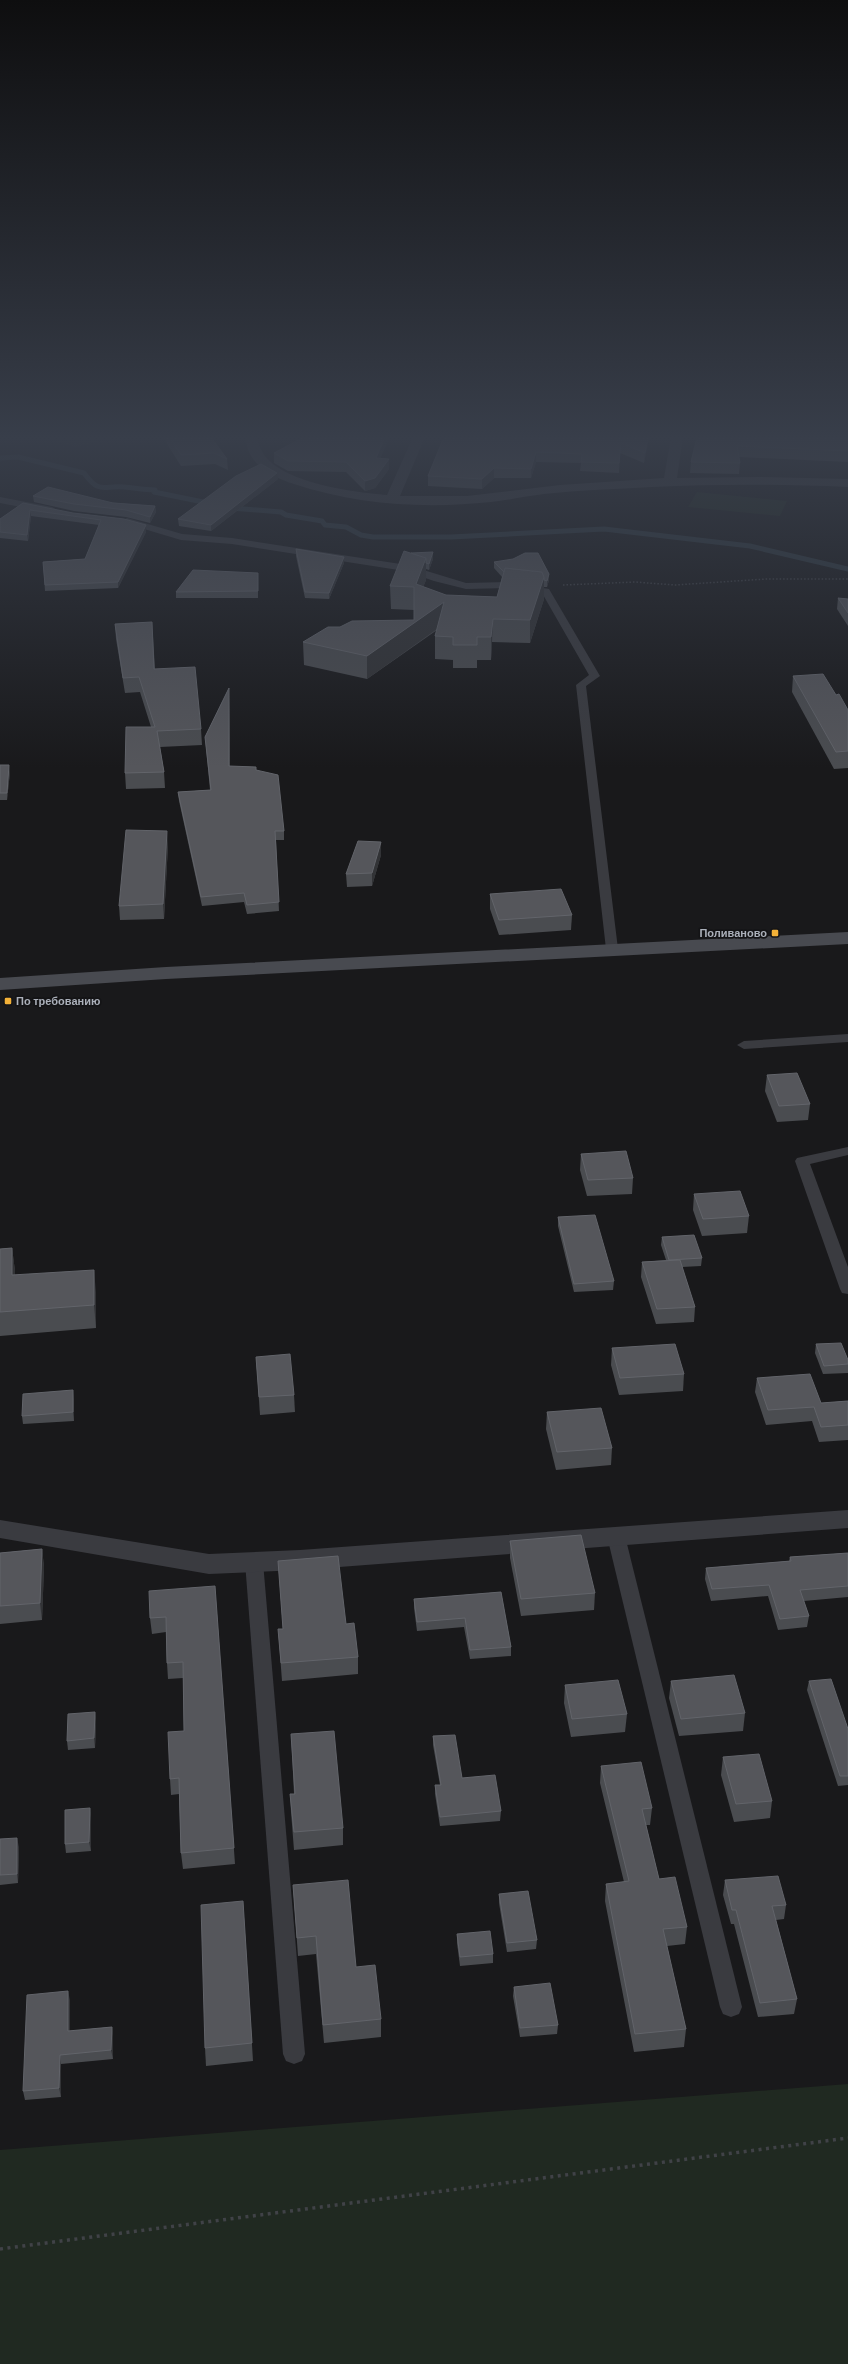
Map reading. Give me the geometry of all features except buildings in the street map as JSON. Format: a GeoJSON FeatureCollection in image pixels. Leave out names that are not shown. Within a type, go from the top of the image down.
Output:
{"type":"FeatureCollection","features":[{"type":"Feature","properties":{"kind":"street"},"geometry":{"type":"LineString","coordinates":[[0,984],[174,972],[848,938]]}},
{"type":"Feature","properties":{"kind":"street"},"geometry":{"type":"LineString","coordinates":[[0,1529],[209,1564],[848,1519]]}},
{"type":"Feature","properties":{"kind":"lane"},"geometry":{"type":"LineString","coordinates":[[278,547],[407,568],[437,579],[466,586],[507,585],[546,591],[595,676],[581,685],[612,949]]}},
{"type":"Feature","properties":{"kind":"lane"},"geometry":{"type":"LineString","coordinates":[[744,1045],[848,1038]]}},
{"type":"Feature","properties":{"kind":"lane"},"geometry":{"type":"LineString","coordinates":[[848,1151],[802,1161],[848,1289]]}},
{"type":"Feature","properties":{"kind":"lane"},"geometry":{"type":"LineString","coordinates":[[616,1536],[731,2007]]}},
{"type":"Feature","properties":{"kind":"lane"},"geometry":{"type":"LineString","coordinates":[[254,1562],[294,2054]]}},
{"type":"Feature","properties":{"kind":"path"},"geometry":{"type":"LineString","coordinates":[[546,591],[555,585],[575,584],[635,582],[682,585],[766,579],[848,579]]}},
{"type":"Feature","properties":{"kind":"path"},"geometry":{"type":"LineString","coordinates":[[0,2249],[848,2138]]}},
{"type":"Feature","properties":{"kind":"shaded area"},"geometry":{"type":"Polygon","coordinates":[[[848,2084],[848,2364],[0,2364],[0,2150],[848,2084]]]}},
{"type":"Feature","properties":{"kind":"waterway"},"geometry":{"type":"LineString","coordinates":[[756,547],[848,569]]}},
{"type":"Feature","properties":{"kind":"place","name":"Поливаново"},"geometry":{"type":"Point","coordinates":[775,933]}},
{"type":"Feature","properties":{"kind":"place","name":"По требованию"},"geometry":{"type":"Point","coordinates":[8,1001]}}]}
